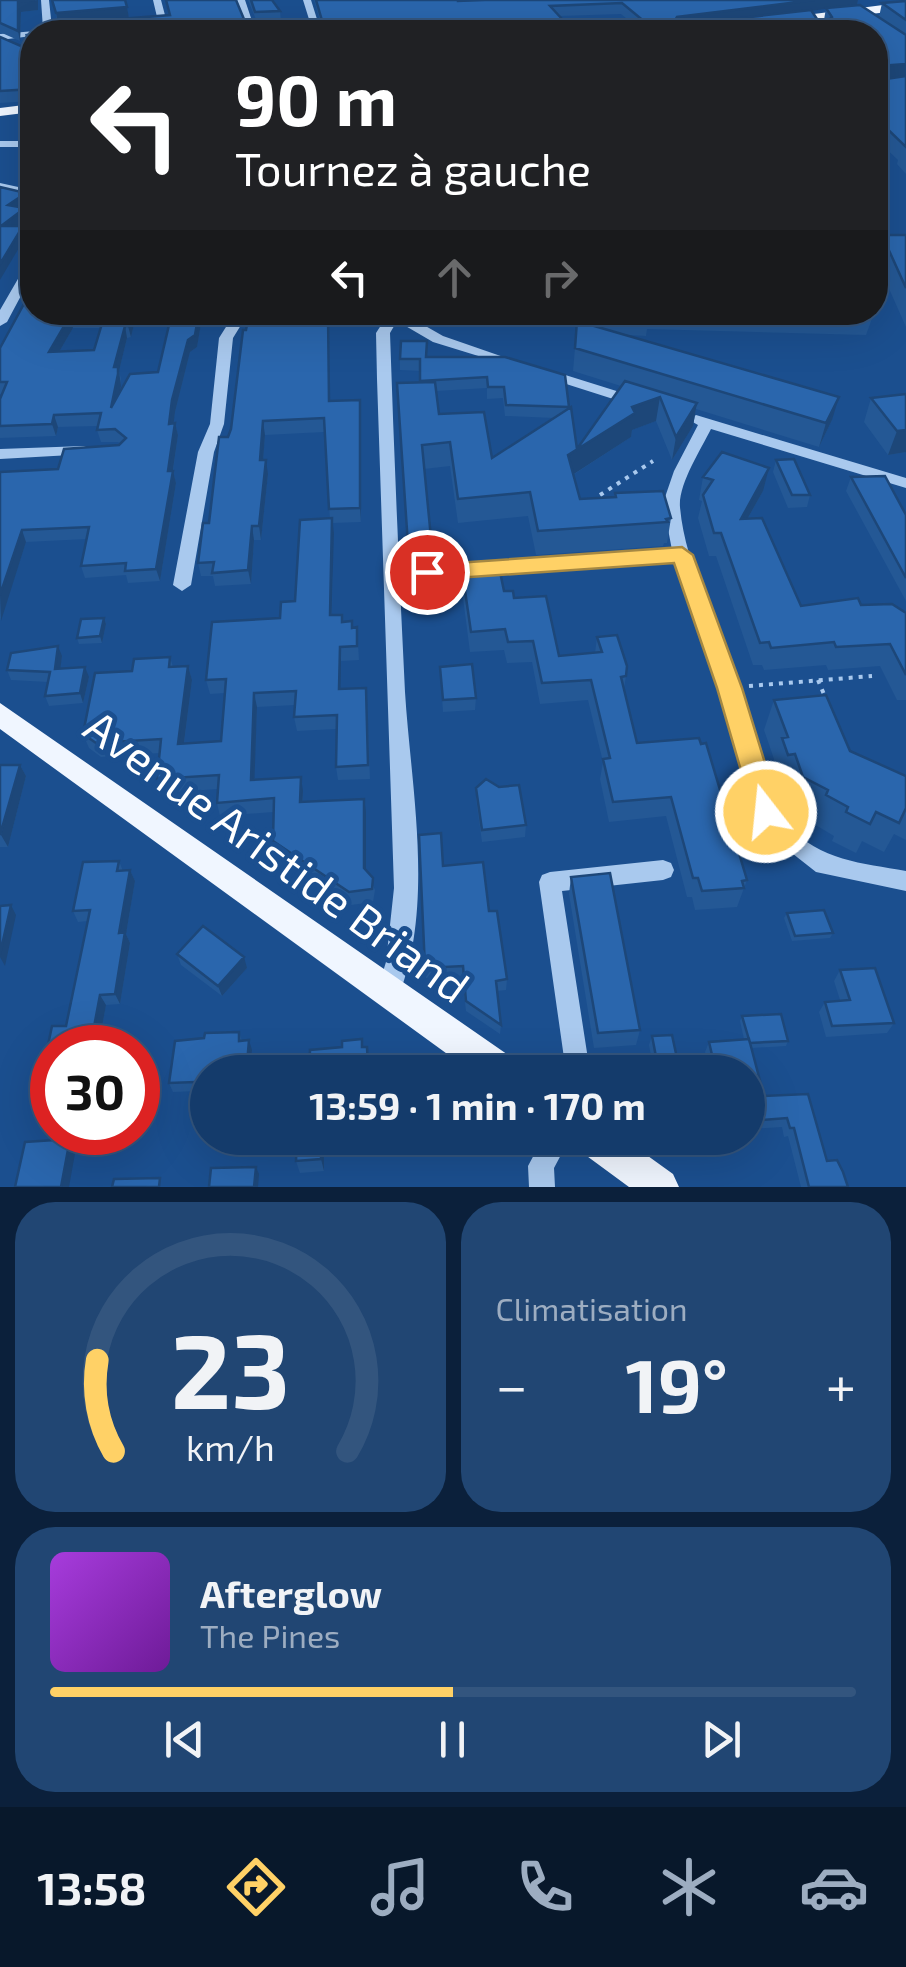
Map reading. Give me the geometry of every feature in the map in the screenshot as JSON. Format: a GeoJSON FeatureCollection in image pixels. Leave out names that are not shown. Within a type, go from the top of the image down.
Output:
{"type":"FeatureCollection","features":[{"type":"Feature","properties":{"kind":"main road"},"geometry":{"type":"LineString","coordinates":[[792,20],[906,6]]}},
{"type":"Feature","properties":{"kind":"main road","name":"Avenue Aristide Briand"},"geometry":{"type":"LineString","coordinates":[[0,714],[476,1055]]}},
{"type":"Feature","properties":{"kind":"main road"},"geometry":{"type":"LineString","coordinates":[[617,1155],[660,1187]]}},
{"type":"Feature","properties":{"kind":"street"},"geometry":{"type":"LineString","coordinates":[[858,12],[869,20]]}},
{"type":"Feature","properties":{"kind":"street"},"geometry":{"type":"LineString","coordinates":[[0,38],[19,48]]}},
{"type":"Feature","properties":{"kind":"street"},"geometry":{"type":"LineString","coordinates":[[0,322],[20,286]]}},
{"type":"Feature","properties":{"kind":"street"},"geometry":{"type":"LineString","coordinates":[[182,585],[206,452],[216,424],[226,338],[234,325]]}},
{"type":"Feature","properties":{"kind":"street"},"geometry":{"type":"LineString","coordinates":[[387,325],[383,333],[403,830],[403,920],[397,970],[388,994]]}},
{"type":"Feature","properties":{"kind":"street"},"geometry":{"type":"LineString","coordinates":[[412,325],[438,339],[652,407]]}},
{"type":"Feature","properties":{"kind":"street"},"geometry":{"type":"LineString","coordinates":[[903,480],[697,421],[672,503],[682,555],[730,688],[766,812],[781,833],[824,866],[906,881]]}},
{"type":"Feature","properties":{"kind":"street"},"geometry":{"type":"LineString","coordinates":[[0,454],[98,451]]}},
{"type":"Feature","properties":{"kind":"street"},"geometry":{"type":"LineString","coordinates":[[427,572],[682,555]]}},
{"type":"Feature","properties":{"kind":"street"},"geometry":{"type":"LineString","coordinates":[[575,1055],[550,882],[662,870]]}},
{"type":"Feature","properties":{"kind":"street"},"geometry":{"type":"LineString","coordinates":[[542,1187],[541,1166],[547,1155]]}},
{"type":"Feature","properties":{"kind":"path"},"geometry":{"type":"LineString","coordinates":[[600,495],[653,461]]}},
{"type":"Feature","properties":{"kind":"path"},"geometry":{"type":"LineString","coordinates":[[730,688],[872,676]]}},
{"type":"Feature","properties":{"kind":"path"},"geometry":{"type":"LineString","coordinates":[[818,680],[831,712]]}},
{"type":"Feature","properties":{"kind":"building"},"geometry":{"type":"Polygon","coordinates":[[[0,0],[35,0],[18,2],[18,31],[0,23],[0,0]]]}},
{"type":"Feature","properties":{"kind":"building"},"geometry":{"type":"Polygon","coordinates":[[[52,0],[125,0],[127,7],[56,13],[52,0]]]}},
{"type":"Feature","properties":{"kind":"building"},"geometry":{"type":"Polygon","coordinates":[[[166,0],[236,0],[244,20],[107,20],[170,15],[166,0]]]}},
{"type":"Feature","properties":{"kind":"building"},"geometry":{"type":"Polygon","coordinates":[[[251,0],[272,0],[280,11],[255,12],[251,0]]]}},
{"type":"Feature","properties":{"kind":"building"},"geometry":{"type":"Polygon","coordinates":[[[316,0],[814,0],[675,20],[643,20],[622,3],[550,6],[563,20],[322,20],[316,0]]]}},
{"type":"Feature","properties":{"kind":"building"},"geometry":{"type":"Polygon","coordinates":[[[906,1],[906,20],[882,3],[906,1]]]}},
{"type":"Feature","properties":{"kind":"building"},"geometry":{"type":"Polygon","coordinates":[[[860,5],[883,20],[829,20],[832,17],[826,8],[860,5]]]}},
{"type":"Feature","properties":{"kind":"building"},"geometry":{"type":"Polygon","coordinates":[[[811,10],[822,20],[724,20],[811,10]]]}},
{"type":"Feature","properties":{"kind":"building"},"geometry":{"type":"Polygon","coordinates":[[[888,23],[906,35],[906,64],[888,65],[888,23]]]}},
{"type":"Feature","properties":{"kind":"building"},"geometry":{"type":"Polygon","coordinates":[[[0,37],[20,46],[20,90],[0,91],[0,37]]]}},
{"type":"Feature","properties":{"kind":"building"},"geometry":{"type":"Polygon","coordinates":[[[906,76],[906,147],[888,130],[888,79],[906,76]]]}},
{"type":"Feature","properties":{"kind":"building"},"geometry":{"type":"Polygon","coordinates":[[[0,187],[20,192],[20,197],[8,205],[20,207],[20,212],[1,226],[20,226],[20,231],[0,264],[0,187]]]}},
{"type":"Feature","properties":{"kind":"building"},"geometry":{"type":"Polygon","coordinates":[[[888,235],[906,235],[906,288],[888,248],[888,235]]]}},
{"type":"Feature","properties":{"kind":"building"},"geometry":{"type":"Polygon","coordinates":[[[20,311],[20,325],[65,325],[49,352],[94,350],[102,325],[128,325],[114,367],[118,367],[118,374],[111,408],[130,374],[158,372],[169,325],[197,325],[195,335],[188,340],[172,400],[169,424],[175,423],[168,471],[173,471],[156,569],[125,571],[126,563],[81,566],[89,527],[22,530],[0,595],[0,472],[58,469],[64,449],[119,445],[126,438],[115,429],[97,430],[101,413],[54,415],[52,424],[0,426],[0,399],[7,382],[0,382],[0,348],[20,311]]]}},
{"type":"Feature","properties":{"kind":"building"},"geometry":{"type":"Polygon","coordinates":[[[247,325],[328,325],[329,401],[360,400],[360,508],[329,509],[324,418],[263,421],[260,460],[266,460],[259,526],[252,526],[248,570],[212,573],[214,562],[198,563],[203,523],[209,523],[219,437],[228,437],[231,429],[247,325]]]}},
{"type":"Feature","properties":{"kind":"building"},"geometry":{"type":"Polygon","coordinates":[[[577,325],[591,325],[839,397],[826,423],[575,348],[577,325]]]}},
{"type":"Feature","properties":{"kind":"building"},"geometry":{"type":"Polygon","coordinates":[[[401,341],[427,341],[426,357],[505,357],[565,375],[569,407],[506,405],[504,387],[488,387],[487,377],[420,381],[420,359],[400,359],[401,341]]]}},
{"type":"Feature","properties":{"kind":"building"},"geometry":{"type":"Polygon","coordinates":[[[625,381],[697,403],[676,437],[660,397],[632,407],[635,413],[568,455],[580,499],[663,491],[671,518],[666,519],[668,522],[538,531],[530,492],[458,499],[450,442],[422,445],[431,538],[414,549],[424,557],[433,557],[436,587],[411,589],[397,383],[435,382],[439,414],[484,412],[492,458],[571,407],[577,449],[625,381]]]}},
{"type":"Feature","properties":{"kind":"building"},"geometry":{"type":"Polygon","coordinates":[[[906,394],[906,430],[897,431],[871,398],[906,394]]]}},
{"type":"Feature","properties":{"kind":"building"},"geometry":{"type":"Polygon","coordinates":[[[722,452],[769,468],[741,519],[762,518],[801,606],[858,598],[861,605],[892,604],[906,613],[906,675],[890,644],[836,647],[834,642],[771,648],[769,642],[760,643],[721,533],[714,533],[703,495],[713,480],[703,477],[722,452]]]}},
{"type":"Feature","properties":{"kind":"building"},"geometry":{"type":"Polygon","coordinates":[[[794,459],[810,495],[792,495],[776,460],[794,459]]]}},
{"type":"Feature","properties":{"kind":"building"},"geometry":{"type":"Polygon","coordinates":[[[885,476],[906,515],[906,578],[851,477],[885,476]]]}},
{"type":"Feature","properties":{"kind":"building"},"geometry":{"type":"Polygon","coordinates":[[[332,518],[330,615],[342,615],[342,622],[352,621],[352,628],[357,627],[357,646],[340,647],[339,689],[366,688],[368,765],[336,767],[337,715],[294,717],[296,691],[254,693],[251,780],[301,777],[300,802],[364,799],[364,868],[373,878],[372,889],[349,892],[273,841],[274,798],[217,803],[219,775],[157,779],[161,739],[96,743],[83,734],[95,673],[132,671],[134,659],[170,657],[169,667],[188,666],[178,744],[221,741],[226,679],[206,680],[212,622],[280,618],[281,602],[295,601],[300,520],[332,518]]]}},
{"type":"Feature","properties":{"kind":"building"},"geometry":{"type":"Polygon","coordinates":[[[499,567],[504,591],[513,591],[514,598],[546,596],[559,656],[602,652],[597,637],[617,635],[627,666],[626,676],[621,677],[637,743],[699,738],[701,744],[706,743],[747,880],[742,881],[744,888],[702,891],[698,878],[693,878],[671,797],[613,802],[603,759],[610,758],[591,680],[542,683],[533,641],[508,642],[505,629],[471,632],[463,577],[469,577],[468,568],[499,567]]]}},
{"type":"Feature","properties":{"kind":"building"},"geometry":{"type":"Polygon","coordinates":[[[104,618],[100,636],[77,638],[81,619],[104,618]]]}},
{"type":"Feature","properties":{"kind":"building"},"geometry":{"type":"Polygon","coordinates":[[[58,646],[55,669],[85,667],[80,693],[45,696],[50,672],[7,670],[11,653],[58,646]]]}},
{"type":"Feature","properties":{"kind":"building"},"geometry":{"type":"Polygon","coordinates":[[[472,664],[476,698],[443,700],[440,667],[472,664]]]}},
{"type":"Feature","properties":{"kind":"building"},"geometry":{"type":"Polygon","coordinates":[[[826,695],[850,751],[906,776],[906,808],[899,823],[876,812],[870,824],[846,812],[848,807],[826,795],[828,790],[803,777],[795,754],[788,755],[782,738],[788,737],[774,700],[826,695]]]}},
{"type":"Feature","properties":{"kind":"building"},"geometry":{"type":"Polygon","coordinates":[[[0,765],[20,765],[0,835],[0,765]]]}},
{"type":"Feature","properties":{"kind":"building"},"geometry":{"type":"Polygon","coordinates":[[[486,779],[499,787],[519,785],[526,825],[482,830],[476,788],[486,779]]]}},
{"type":"Feature","properties":{"kind":"building"},"geometry":{"type":"Polygon","coordinates":[[[441,833],[443,866],[483,862],[489,911],[497,911],[507,979],[496,981],[501,1025],[466,1001],[463,966],[425,968],[419,835],[441,833]]]}},
{"type":"Feature","properties":{"kind":"building"},"geometry":{"type":"Polygon","coordinates":[[[119,861],[117,871],[130,870],[119,933],[125,932],[115,994],[100,995],[94,1025],[66,1025],[90,910],[73,911],[83,862],[119,861]]]}},
{"type":"Feature","properties":{"kind":"building"},"geometry":{"type":"Polygon","coordinates":[[[610,873],[640,1030],[598,1033],[571,877],[610,873]]]}},
{"type":"Feature","properties":{"kind":"building"},"geometry":{"type":"Polygon","coordinates":[[[11,905],[0,954],[0,906],[11,905]]]}},
{"type":"Feature","properties":{"kind":"building"},"geometry":{"type":"Polygon","coordinates":[[[824,910],[833,933],[795,936],[787,913],[824,910]]]}},
{"type":"Feature","properties":{"kind":"building"},"geometry":{"type":"Polygon","coordinates":[[[203,926],[244,957],[218,986],[177,954],[203,926]]]}},
{"type":"Feature","properties":{"kind":"building"},"geometry":{"type":"Polygon","coordinates":[[[875,968],[894,1023],[832,1026],[825,1002],[850,1000],[840,970],[875,968]]]}},
{"type":"Feature","properties":{"kind":"building"},"geometry":{"type":"Polygon","coordinates":[[[781,1014],[788,1041],[750,1043],[742,1016],[781,1014]]]}},
{"type":"Feature","properties":{"kind":"building"},"geometry":{"type":"Polygon","coordinates":[[[239,1032],[239,1041],[249,1040],[248,1055],[190,1055],[190,1082],[169,1083],[175,1041],[204,1038],[205,1033],[239,1032]]]}},
{"type":"Feature","properties":{"kind":"building"},"geometry":{"type":"Polygon","coordinates":[[[672,1035],[676,1055],[656,1055],[652,1036],[672,1035]]]}},
{"type":"Feature","properties":{"kind":"building"},"geometry":{"type":"Polygon","coordinates":[[[362,1039],[367,1055],[310,1055],[310,1050],[342,1047],[342,1041],[362,1039]]]}},
{"type":"Feature","properties":{"kind":"building"},"geometry":{"type":"Polygon","coordinates":[[[749,1039],[753,1055],[712,1055],[709,1042],[749,1039]]]}},
{"type":"Feature","properties":{"kind":"building"},"geometry":{"type":"Polygon","coordinates":[[[808,1094],[827,1161],[837,1160],[848,1187],[809,1187],[794,1128],[790,1128],[787,1118],[765,1120],[765,1096],[808,1094]]]}},
{"type":"Feature","properties":{"kind":"building"},"geometry":{"type":"Polygon","coordinates":[[[25,1142],[30,1142],[30,1155],[67,1155],[61,1187],[15,1187],[25,1142]]]}},
{"type":"Feature","properties":{"kind":"building"},"geometry":{"type":"Polygon","coordinates":[[[296,1155],[321,1155],[321,1159],[296,1161],[296,1155]]]}},
{"type":"Feature","properties":{"kind":"building"},"geometry":{"type":"Polygon","coordinates":[[[256,1167],[254,1187],[209,1187],[211,1168],[256,1167]]]}},
{"type":"Feature","properties":{"kind":"building"},"geometry":{"type":"Polygon","coordinates":[[[160,1178],[159,1187],[112,1187],[114,1179],[160,1178]]]}},
{"type":"Feature","properties":{"kind":"route"},"geometry":{"type":"LineString","coordinates":[[427,572],[682,555],[730,688],[766,812]]}}]}
